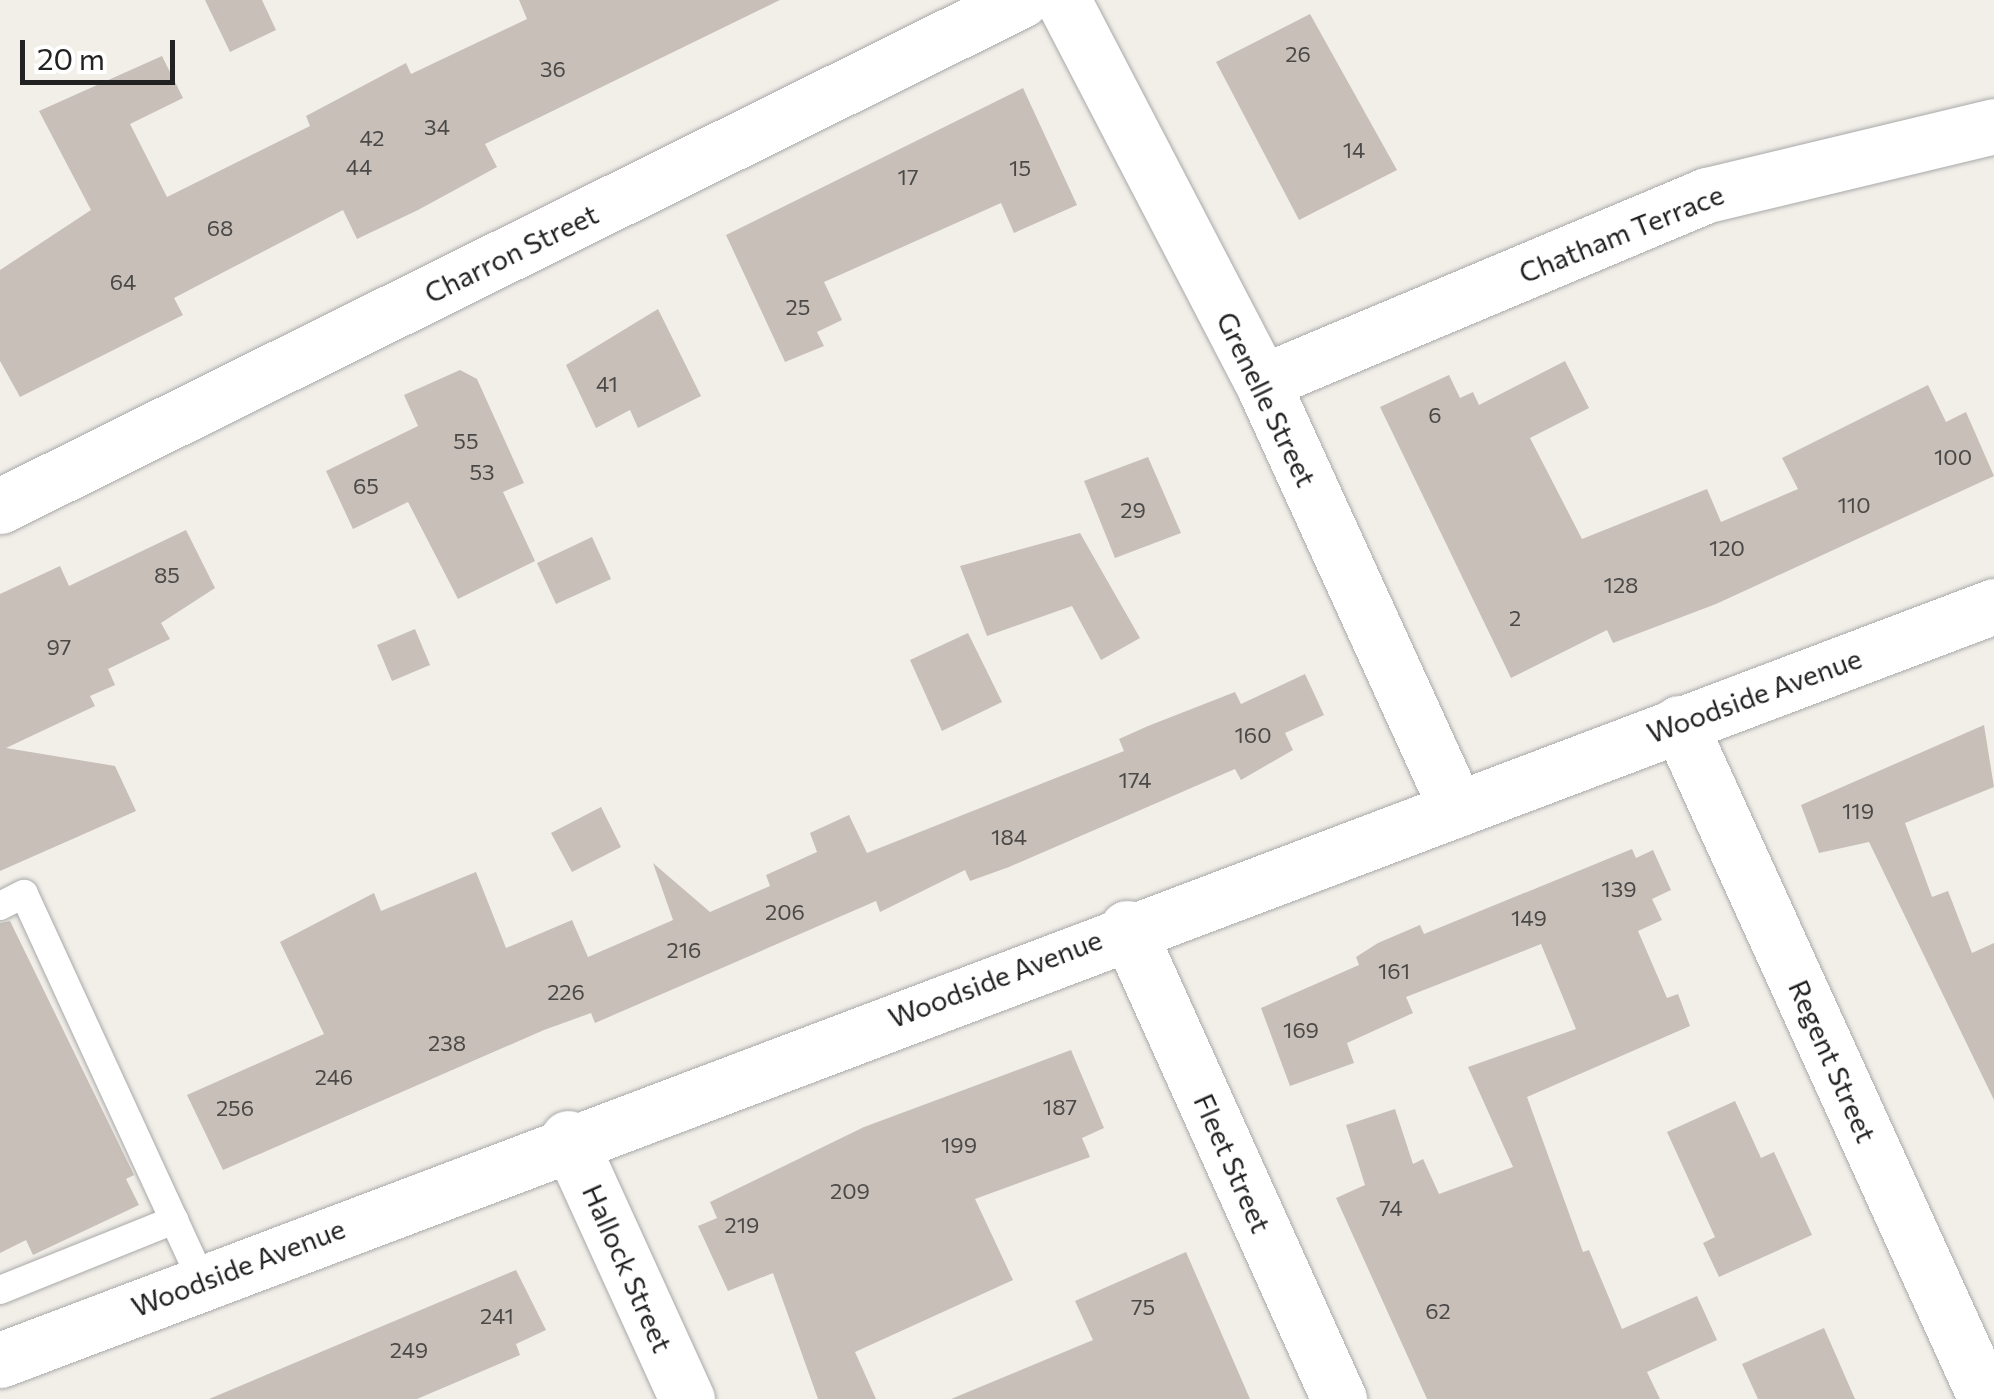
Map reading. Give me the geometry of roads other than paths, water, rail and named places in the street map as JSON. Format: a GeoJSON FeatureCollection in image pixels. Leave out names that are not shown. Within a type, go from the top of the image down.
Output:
{"type":"FeatureCollection","features":[{"type":"Feature","properties":{"kind":"street","name":"Charron Street"},"geometry":{"type":"LineString","coordinates":[[0,506],[1021,0]]}},
{"type":"Feature","properties":{"kind":"street","name":"Grenelle Street"},"geometry":{"type":"LineString","coordinates":[[1063,0],[1262,382],[1455,806]]}},
{"type":"Feature","properties":{"kind":"street","name":"Chatham Terrace"},"geometry":{"type":"LineString","coordinates":[[1262,382],[1706,194],[1994,126]]}},
{"type":"Feature","properties":{"kind":"street","name":"Woodside Avenue"},"geometry":{"type":"LineString","coordinates":[[0,1360],[568,1138],[1994,606]]}},
{"type":"Feature","properties":{"kind":"street","name":"Regent Street"},"geometry":{"type":"LineString","coordinates":[[1679,723],[1986,1399]]}},
{"type":"Feature","properties":{"kind":"street","name":"Fleet Street"},"geometry":{"type":"LineString","coordinates":[[1127,928],[1339,1399]]}},
{"type":"Feature","properties":{"kind":"street","name":"Hallock Street"},"geometry":{"type":"LineString","coordinates":[[568,1138],[687,1399]]}},
{"type":"Feature","properties":{"kind":"lane"},"geometry":{"type":"LineString","coordinates":[[0,906],[24,894],[202,1281]]}},
{"type":"Feature","properties":{"kind":"lane"},"geometry":{"type":"LineString","coordinates":[[0,1290],[174,1220]]}}]}
